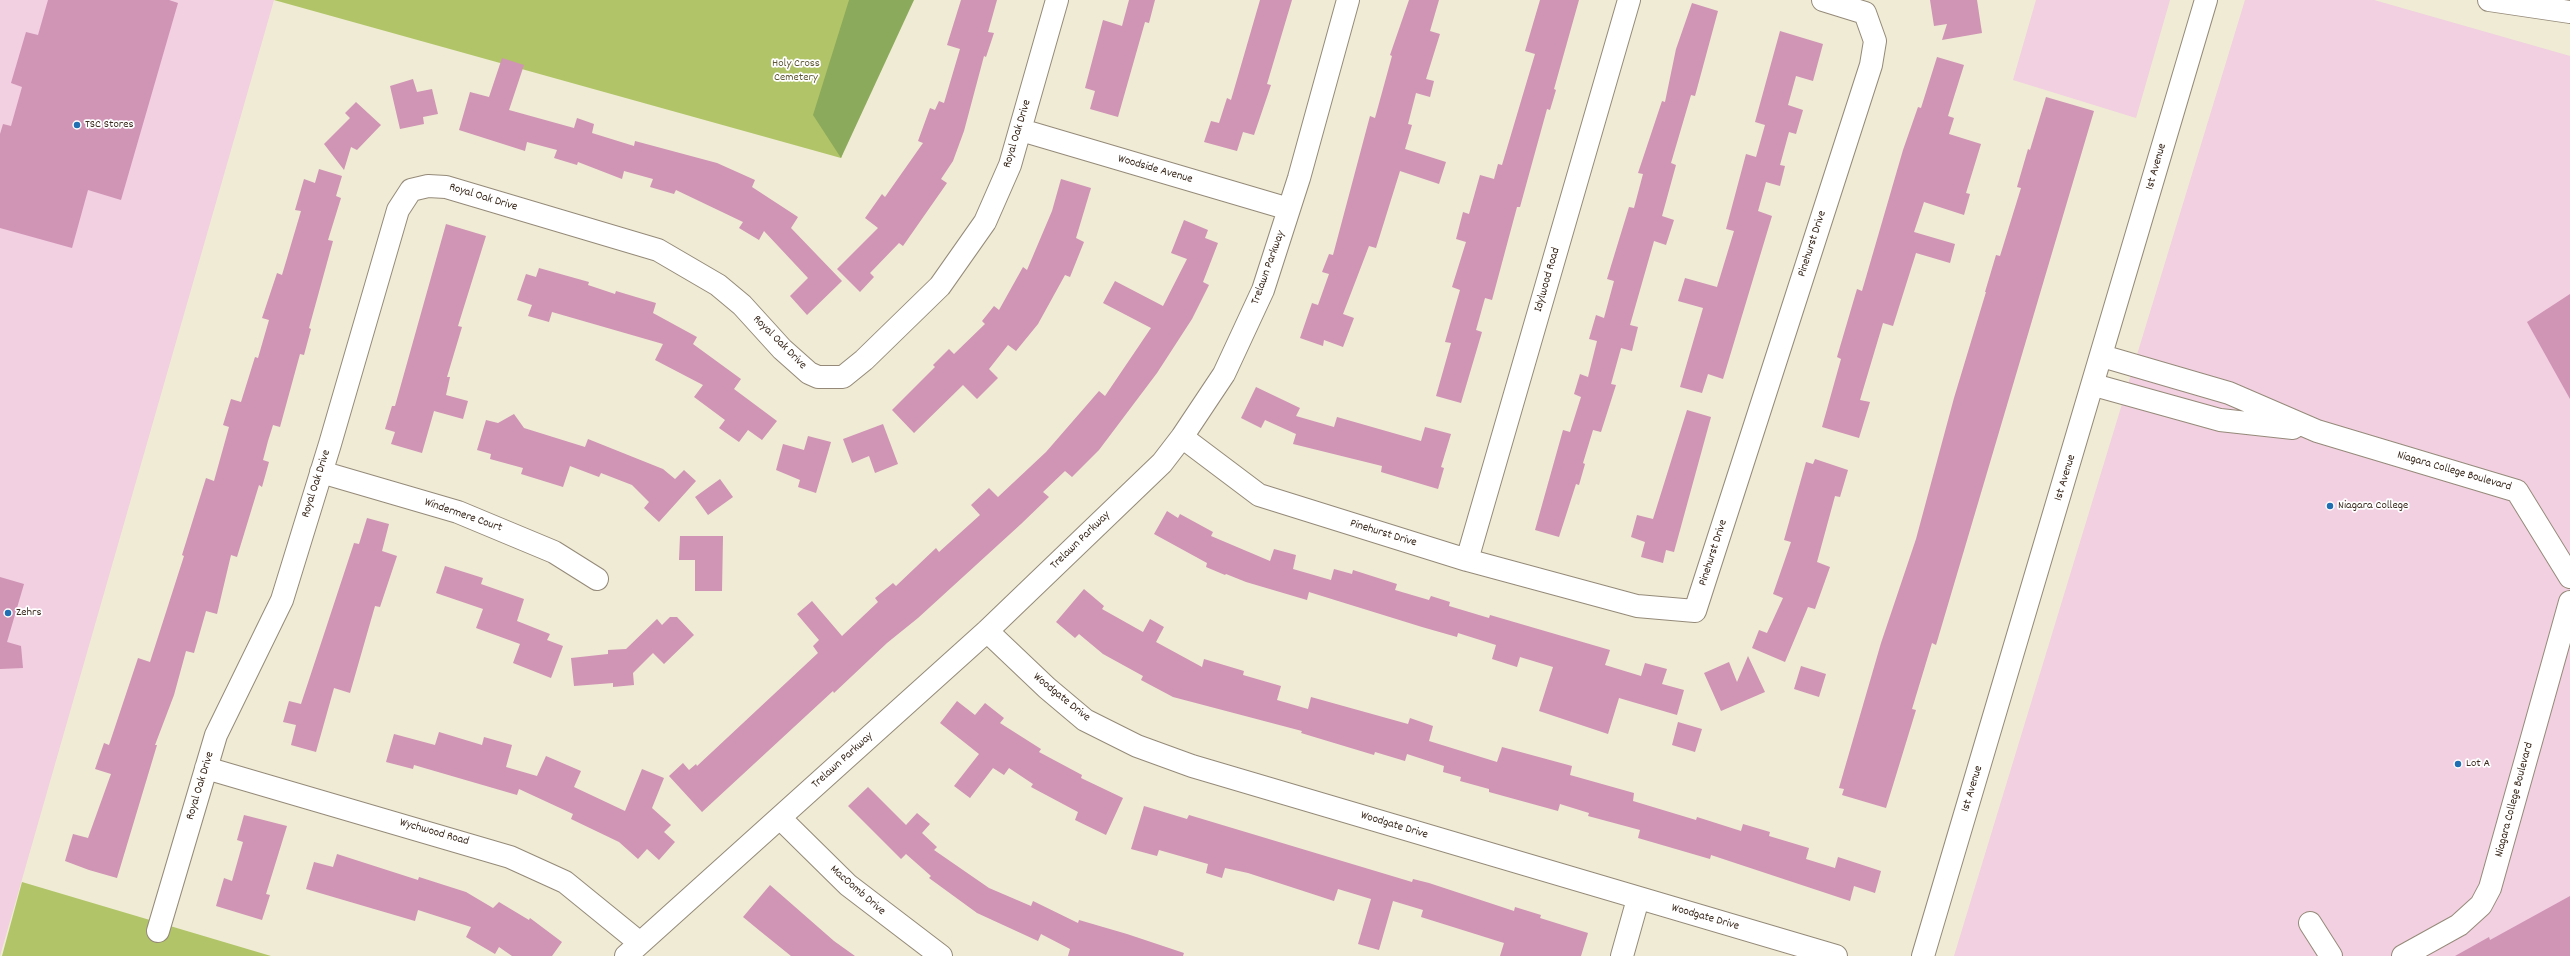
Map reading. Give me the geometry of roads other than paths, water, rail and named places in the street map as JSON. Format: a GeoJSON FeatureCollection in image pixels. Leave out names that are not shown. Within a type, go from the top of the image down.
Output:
{"type":"FeatureCollection","features":[{"type":"Feature","properties":{"kind":"street","name":"Royal Oak Drive"},"geometry":{"type":"LineString","coordinates":[[158,931],[216,735],[282,600],[398,210],[411,190],[428,186],[446,187],[658,250],[718,285],[742,305],[782,349],[809,372],[818,378],[843,377],[917,308],[960,261],[985,222],[1010,165],[1057,0]]}},
{"type":"Feature","properties":{"kind":"street","name":"Trelawn Parkway"},"geometry":{"type":"LineString","coordinates":[[633,950],[987,631],[1162,463],[1182,437],[1224,374],[1243,336],[1263,290],[1289,209],[1348,0]]}},
{"type":"Feature","properties":{"kind":"street","name":"Idylwood Road"},"geometry":{"type":"LineString","coordinates":[[1467,560],[1629,0]]}},
{"type":"Feature","properties":{"kind":"street","name":"Pinehurst Drive"},"geometry":{"type":"LineString","coordinates":[[1182,437],[1259,495],[1467,560],[1638,606],[1695,611],[1871,65],[1875,41],[1865,13],[1822,0]]}},
{"type":"Feature","properties":{"kind":"street","name":"1st Avenue"},"geometry":{"type":"LineString","coordinates":[[1923,956],[2094,385],[2206,0]]}},
{"type":"Feature","properties":{"kind":"street"},"geometry":{"type":"LineString","coordinates":[[2490,0],[2570,12]]}},
{"type":"Feature","properties":{"kind":"street"},"geometry":{"type":"LineString","coordinates":[[2552,0],[2570,7]]}},
{"type":"Feature","properties":{"kind":"street","name":"Woodside Avenue"},"geometry":{"type":"LineString","coordinates":[[1021,130],[1289,209]]}},
{"type":"Feature","properties":{"kind":"street","name":"Niagara College Boulevard"},"geometry":{"type":"LineString","coordinates":[[2102,356],[2229,393],[2317,431],[2517,491],[2570,577]]}},
{"type":"Feature","properties":{"kind":"street","name":"Niagara College Boulevard"},"geometry":{"type":"LineString","coordinates":[[2094,385],[2220,420],[2317,431]]}},
{"type":"Feature","properties":{"kind":"street","name":"Windermere Court"},"geometry":{"type":"LineString","coordinates":[[321,472],[458,512],[554,552],[597,579]]}},
{"type":"Feature","properties":{"kind":"street","name":"Niagara College Boulevard"},"geometry":{"type":"LineString","coordinates":[[2403,956],[2460,925],[2481,905],[2490,888],[2570,602]]}},
{"type":"Feature","properties":{"kind":"street","name":"Woodgate Drive"},"geometry":{"type":"LineString","coordinates":[[987,631],[1046,688],[1085,720],[1137,746],[1192,766],[1638,899],[1836,956]]}},
{"type":"Feature","properties":{"kind":"street","name":"Wychwood Road"},"geometry":{"type":"LineString","coordinates":[[206,768],[510,856],[566,882],[633,950]]}},
{"type":"Feature","properties":{"kind":"street","name":"MacOomb Drive"},"geometry":{"type":"LineString","coordinates":[[780,818],[848,886],[941,956]]}},
{"type":"Feature","properties":{"kind":"street"},"geometry":{"type":"LineString","coordinates":[[1622,956],[1638,899]]}},
{"type":"Feature","properties":{"kind":"street"},"geometry":{"type":"LineString","coordinates":[[2310,923],[2331,956]]}},
{"type":"Feature","properties":{"kind":"place","name":"TSC Stores"},"geometry":{"type":"Point","coordinates":[77,125]}},
{"type":"Feature","properties":{"kind":"place","name":"Niagara College"},"geometry":{"type":"Point","coordinates":[2330,506]}},
{"type":"Feature","properties":{"kind":"place","name":"Zehrs"},"geometry":{"type":"Point","coordinates":[8,613]}},
{"type":"Feature","properties":{"kind":"place","name":"Lot A"},"geometry":{"type":"Point","coordinates":[2458,764]}},
{"type":"Feature","properties":{"kind":"park label","name":"Holy Cross Cemetery"},"geometry":{"type":"Point","coordinates":[796,71]}}]}
